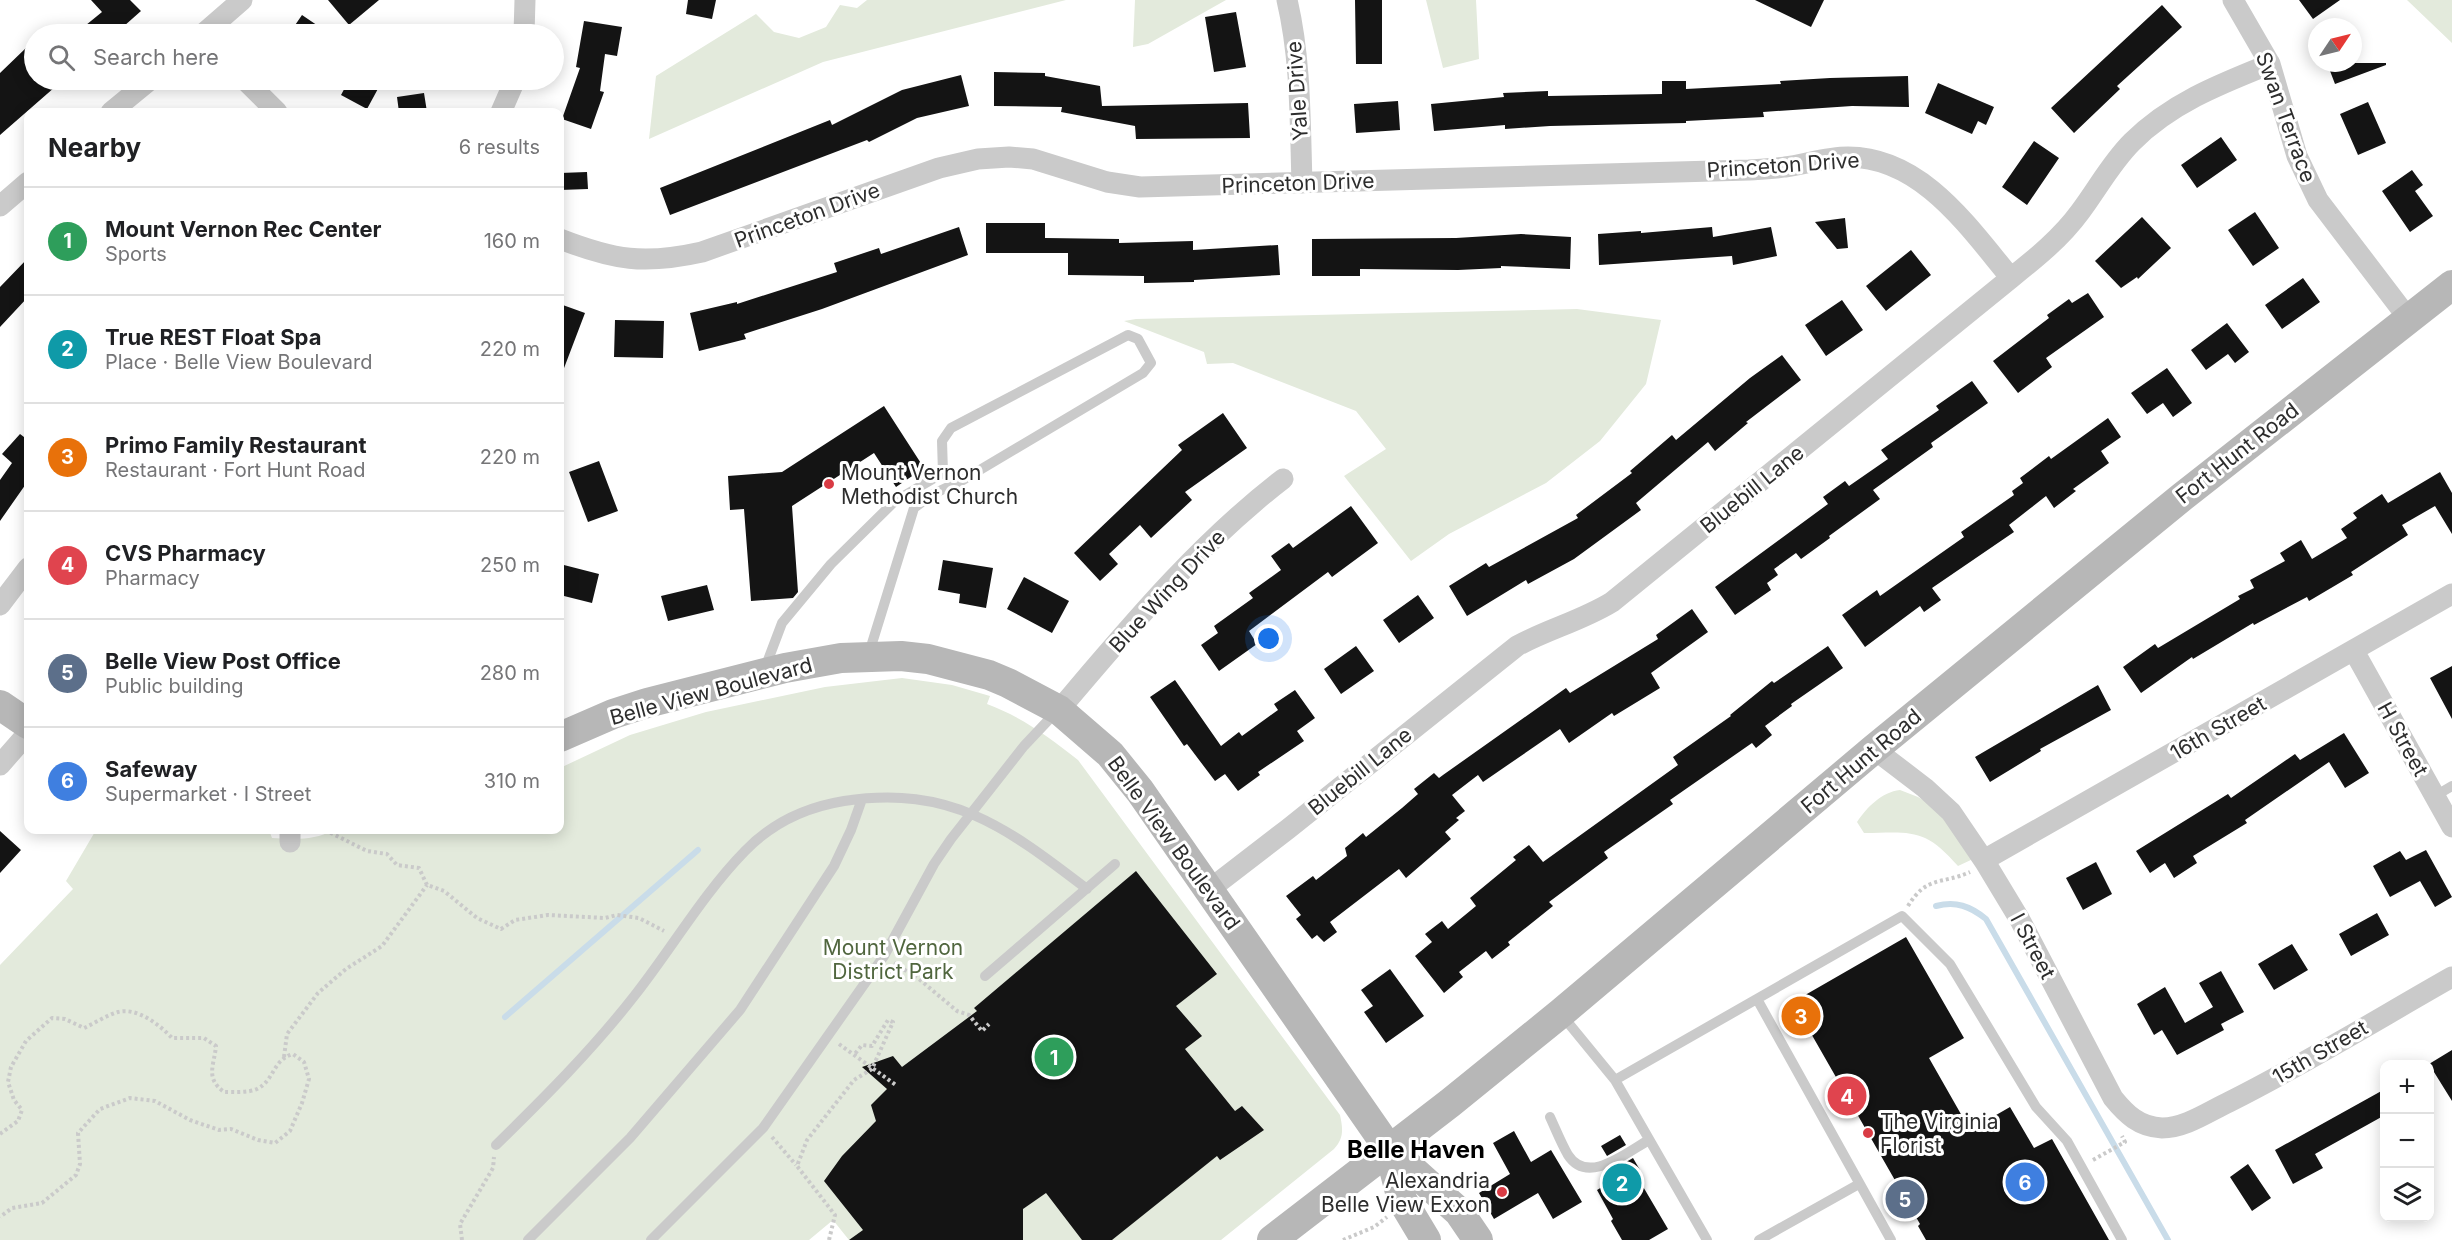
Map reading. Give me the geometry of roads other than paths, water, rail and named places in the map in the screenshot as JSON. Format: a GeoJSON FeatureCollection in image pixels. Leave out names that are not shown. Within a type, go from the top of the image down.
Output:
{"type":"FeatureCollection","features":[{"type":"Feature","properties":{"kind":"main road","name":"Fort Hunt Road"},"geometry":{"type":"LineString","coordinates":[[1272,1240],[1561,1013],[1874,749],[2173,504],[2452,285]]}},
{"type":"Feature","properties":{"kind":"main road","name":"Belle View Boulevard"},"geometry":{"type":"LineString","coordinates":[[564,735],[613,714],[647,703],[763,674],[841,658],[868,656],[901,656],[962,667],[1008,683],[1059,710],[1110,753],[1140,791],[1389,1149],[1459,1212],[1478,1240]]}},
{"type":"Feature","properties":{"kind":"main road"},"geometry":{"type":"LineString","coordinates":[[0,705],[24,721]]}},
{"type":"Feature","properties":{"kind":"main road","name":"Belle View Boulevard"},"geometry":{"type":"LineString","coordinates":[[1389,1149],[1404,1204],[1426,1240]]}},
{"type":"Feature","properties":{"kind":"street"},"geometry":{"type":"LineString","coordinates":[[214,24],[242,0]]}},
{"type":"Feature","properties":{"kind":"street"},"geometry":{"type":"LineString","coordinates":[[524,24],[525,0]]}},
{"type":"Feature","properties":{"kind":"street","name":"Yale Drive"},"geometry":{"type":"LineString","coordinates":[[1287,0],[1293,24],[1298,69],[1302,183]]}},
{"type":"Feature","properties":{"kind":"street","name":"Swan Terrace"},"geometry":{"type":"LineString","coordinates":[[2233,0],[2270,64],[2297,156],[2318,200],[2408,318]]}},
{"type":"Feature","properties":{"kind":"street","name":"Bluebill Lane"},"geometry":{"type":"LineString","coordinates":[[1210,889],[1517,646],[1535,636],[1588,616],[1612,602],[2011,278],[2053,243],[2079,213],[2114,162],[2152,124],[2184,102],[2270,64]]}},
{"type":"Feature","properties":{"kind":"street"},"geometry":{"type":"LineString","coordinates":[[116,108],[138,90]]}},
{"type":"Feature","properties":{"kind":"street"},"geometry":{"type":"LineString","coordinates":[[255,90],[273,108]]}},
{"type":"Feature","properties":{"kind":"street"},"geometry":{"type":"LineString","coordinates":[[503,108],[511,90]]}},
{"type":"Feature","properties":{"kind":"street","name":"Princeton Drive"},"geometry":{"type":"LineString","coordinates":[[564,241],[596,253],[620,258],[648,261],[675,259],[702,252],[939,168],[978,159],[1009,157],[1033,159],[1107,182],[1140,187],[1749,170],[1784,168],[1850,157],[1873,160],[1895,168],[1939,195],[2011,278]]}},
{"type":"Feature","properties":{"kind":"street"},"geometry":{"type":"LineString","coordinates":[[0,206],[24,185]]}},
{"type":"Feature","properties":{"kind":"street","name":"Blue Wing Drive"},"geometry":{"type":"LineString","coordinates":[[1059,710],[1147,606],[1220,533],[1283,479]]}},
{"type":"Feature","properties":{"kind":"street"},"geometry":{"type":"LineString","coordinates":[[0,606],[24,573]]}},
{"type":"Feature","properties":{"kind":"street","name":"16th Street"},"geometry":{"type":"LineString","coordinates":[[1985,861],[2452,594]]}},
{"type":"Feature","properties":{"kind":"street","name":"H Street"},"geometry":{"type":"LineString","coordinates":[[2354,651],[2443,791],[2452,827]]}},
{"type":"Feature","properties":{"kind":"street"},"geometry":{"type":"LineString","coordinates":[[0,765],[24,738]]}},
{"type":"Feature","properties":{"kind":"street","name":"I Street"},"geometry":{"type":"LineString","coordinates":[[1874,749],[1925,788],[1951,812],[1985,861],[2020,920],[2113,1098],[2127,1115],[2147,1125],[2161,1128],[2187,1123]]}},
{"type":"Feature","properties":{"kind":"street","name":"15th Street"},"geometry":{"type":"LineString","coordinates":[[2187,1123],[2257,1087],[2452,977]]}},
{"type":"Feature","properties":{"kind":"lane"},"geometry":{"type":"LineString","coordinates":[[763,674],[782,623],[831,564],[895,501],[943,473],[942,441],[951,428],[1128,335],[1138,339],[1151,363],[1143,373],[983,468],[933,494],[914,508],[868,656]]}},
{"type":"Feature","properties":{"kind":"lane"},"geometry":{"type":"LineString","coordinates":[[651,1240],[764,1128],[884,956],[934,864],[1024,746],[1059,710]]}},
{"type":"Feature","properties":{"kind":"lane"},"geometry":{"type":"LineString","coordinates":[[496,1144],[565,1077],[634,996],[727,870],[746,849],[771,829],[793,816],[813,808],[862,798],[915,797],[941,803],[971,813],[998,826],[1050,860],[1087,889]]}},
{"type":"Feature","properties":{"kind":"lane"},"geometry":{"type":"LineString","coordinates":[[528,1240],[630,1138],[741,1010],[834,866],[851,830],[862,798]]}},
{"type":"Feature","properties":{"kind":"lane"},"geometry":{"type":"LineString","coordinates":[[985,976],[1115,864]]}},
{"type":"Feature","properties":{"kind":"lane"},"geometry":{"type":"LineString","coordinates":[[1615,1080],[1902,916],[1950,964],[2036,1107],[2067,1141],[2122,1240]]}},
{"type":"Feature","properties":{"kind":"lane"},"geometry":{"type":"LineString","coordinates":[[1757,999],[1891,1240]]}},
{"type":"Feature","properties":{"kind":"lane"},"geometry":{"type":"LineString","coordinates":[[1561,1013],[1615,1080],[1707,1240]]}},
{"type":"Feature","properties":{"kind":"lane"},"geometry":{"type":"LineString","coordinates":[[1550,1117],[1568,1155],[1585,1168],[1593,1169],[1602,1166],[1649,1140]]}},
{"type":"Feature","properties":{"kind":"lane"},"geometry":{"type":"LineString","coordinates":[[1759,1240],[1859,1184]]}},
{"type":"Feature","properties":{"kind":"waterway"},"geometry":{"type":"LineString","coordinates":[[505,1017],[698,850]]}},
{"type":"Feature","properties":{"kind":"waterway"},"geometry":{"type":"LineString","coordinates":[[1936,906],[1950,904],[1963,906],[1986,919],[2168,1240]]}},
{"type":"Feature","properties":{"kind":"place","name":"Mount Vernon Methodist Church"},"geometry":{"type":"Point","coordinates":[829,484]}},
{"type":"Feature","properties":{"kind":"place","name":"Primo Family Restaurant"},"geometry":{"type":"Point","coordinates":[1801,1016]}},
{"type":"Feature","properties":{"kind":"place","name":"Mount Vernon Rec Center"},"geometry":{"type":"Point","coordinates":[1054,1057]}},
{"type":"Feature","properties":{"kind":"place","name":"CVS Pharmacy"},"geometry":{"type":"Point","coordinates":[1847,1096]}},
{"type":"Feature","properties":{"kind":"place","name":"The Virginia Florist"},"geometry":{"type":"Point","coordinates":[1868,1133]}},
{"type":"Feature","properties":{"kind":"place","name":"Safeway"},"geometry":{"type":"Point","coordinates":[2025,1182]}},
{"type":"Feature","properties":{"kind":"place","name":"True REST Float Spa"},"geometry":{"type":"Point","coordinates":[1622,1183]}},
{"type":"Feature","properties":{"kind":"place","name":"Alexandria Belle View Exxon"},"geometry":{"type":"Point","coordinates":[1502,1192]}},
{"type":"Feature","properties":{"kind":"place","name":"Belle View Post Office"},"geometry":{"type":"Point","coordinates":[1905,1199]}},
{"type":"Feature","properties":{"kind":"district","name":"Belle Haven"},"geometry":{"type":"Point","coordinates":[1416,1149]}},
{"type":"Feature","properties":{"kind":"park label","name":"Mount Vernon District Park"},"geometry":{"type":"Point","coordinates":[893,959]}}]}
